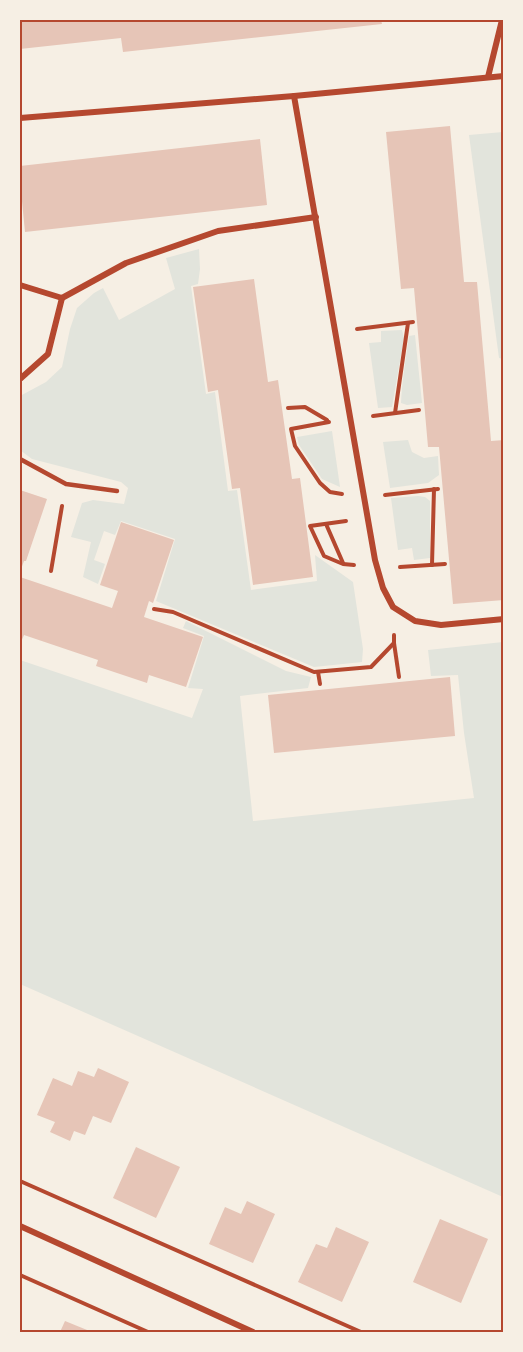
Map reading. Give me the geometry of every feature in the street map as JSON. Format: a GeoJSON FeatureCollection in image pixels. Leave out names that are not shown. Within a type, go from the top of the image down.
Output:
{"type":"FeatureCollection","features":[{"type":"Feature","properties":{"kind":"street"},"geometry":{"type":"LineString","coordinates":[[488,77],[502,20]]}},
{"type":"Feature","properties":{"kind":"street"},"geometry":{"type":"LineString","coordinates":[[20,118],[504,76]]}},
{"type":"Feature","properties":{"kind":"street"},"geometry":{"type":"LineString","coordinates":[[294,96],[375,560],[383,588],[393,607],[415,621],[441,625],[504,619]]}},
{"type":"Feature","properties":{"kind":"street"},"geometry":{"type":"LineString","coordinates":[[20,285],[62,298],[126,263],[218,231],[316,217]]}},
{"type":"Feature","properties":{"kind":"street"},"geometry":{"type":"LineString","coordinates":[[20,379],[48,354],[62,298]]}},
{"type":"Feature","properties":{"kind":"street"},"geometry":{"type":"LineString","coordinates":[[20,1226],[253,1332]]}},
{"type":"Feature","properties":{"kind":"lane"},"geometry":{"type":"LineString","coordinates":[[20,459],[66,484],[117,491]]}},
{"type":"Feature","properties":{"kind":"path"},"geometry":{"type":"LineString","coordinates":[[335,331],[410,323],[395,413]]}},
{"type":"Feature","properties":{"kind":"path"},"geometry":{"type":"LineString","coordinates":[[288,408],[305,407],[330,422],[291,429],[295,447],[320,483],[330,492],[364,497],[436,489],[432,565]]}},
{"type":"Feature","properties":{"kind":"path"},"geometry":{"type":"LineString","coordinates":[[51,571],[66,484]]}},
{"type":"Feature","properties":{"kind":"path"},"geometry":{"type":"LineString","coordinates":[[310,526],[344,521]]}},
{"type":"Feature","properties":{"kind":"path"},"geometry":{"type":"LineString","coordinates":[[326,524],[343,564]]}},
{"type":"Feature","properties":{"kind":"path"},"geometry":{"type":"LineString","coordinates":[[393,607],[394,644],[399,677]]}},
{"type":"Feature","properties":{"kind":"path"},"geometry":{"type":"LineString","coordinates":[[154,609],[173,612],[314,672],[371,667],[394,644]]}},
{"type":"Feature","properties":{"kind":"path"},"geometry":{"type":"LineString","coordinates":[[318,672],[320,684]]}},
{"type":"Feature","properties":{"kind":"path"},"geometry":{"type":"LineString","coordinates":[[20,1181],[361,1332]]}},
{"type":"Feature","properties":{"kind":"path"},"geometry":{"type":"LineString","coordinates":[[20,1275],[148,1332]]}},
{"type":"Feature","properties":{"kind":"shaded area"},"geometry":{"type":"Polygon","coordinates":[[[504,132],[503,359],[499,358],[469,135],[504,132]]]}},
{"type":"Feature","properties":{"kind":"shaded area"},"geometry":{"type":"Polygon","coordinates":[[[199,249],[198,284],[191,286],[206,394],[215,392],[228,491],[237,490],[251,590],[317,581],[315,555],[353,582],[363,649],[362,662],[314,667],[156,601],[175,539],[121,521],[115,535],[104,531],[94,560],[105,564],[98,584],[83,577],[91,542],[71,537],[82,503],[93,500],[124,504],[128,488],[121,482],[32,459],[20,450],[20,396],[46,382],[62,367],[77,308],[103,288],[119,320],[175,289],[166,258],[199,249]]]}},
{"type":"Feature","properties":{"kind":"shaded area"},"geometry":{"type":"Polygon","coordinates":[[[402,330],[404,338],[392,407],[378,408],[369,343],[381,342],[381,331],[402,330]]]}},
{"type":"Feature","properties":{"kind":"shaded area"},"geometry":{"type":"Polygon","coordinates":[[[415,335],[422,403],[407,405],[401,403],[403,378],[409,336],[415,335]]]}},
{"type":"Feature","properties":{"kind":"shaded area"},"geometry":{"type":"Polygon","coordinates":[[[332,431],[340,487],[322,479],[299,445],[297,437],[332,431]]]}},
{"type":"Feature","properties":{"kind":"shaded area"},"geometry":{"type":"Polygon","coordinates":[[[408,440],[412,452],[424,458],[438,456],[439,475],[428,483],[390,488],[383,442],[408,440]]]}},
{"type":"Feature","properties":{"kind":"shaded area"},"geometry":{"type":"Polygon","coordinates":[[[418,496],[430,501],[430,558],[414,560],[412,548],[398,550],[391,498],[418,496]]]}},
{"type":"Feature","properties":{"kind":"shaded area"},"geometry":{"type":"Polygon","coordinates":[[[186,621],[286,671],[311,677],[308,688],[240,696],[253,821],[474,798],[458,675],[431,676],[428,650],[503,642],[503,1197],[20,984],[20,660],[192,718],[203,689],[188,688],[204,636],[183,628],[186,621]]]}},
{"type":"Feature","properties":{"kind":"building"},"geometry":{"type":"Polygon","coordinates":[[[20,20],[381,20],[382,24],[123,52],[121,38],[20,49],[20,20]]]}},
{"type":"Feature","properties":{"kind":"building"},"geometry":{"type":"Polygon","coordinates":[[[450,126],[464,282],[477,282],[491,441],[504,440],[504,600],[453,604],[439,447],[428,447],[414,288],[401,289],[386,132],[450,126]]]}},
{"type":"Feature","properties":{"kind":"building"},"geometry":{"type":"Polygon","coordinates":[[[260,139],[267,205],[25,232],[20,166],[260,139]]]}},
{"type":"Feature","properties":{"kind":"building"},"geometry":{"type":"Polygon","coordinates":[[[254,279],[268,382],[278,380],[292,479],[300,478],[313,577],[253,585],[240,488],[232,489],[218,390],[208,392],[193,287],[254,279]]]}},
{"type":"Feature","properties":{"kind":"building"},"geometry":{"type":"Polygon","coordinates":[[[20,490],[47,499],[26,561],[20,572],[20,490]]]}},
{"type":"Feature","properties":{"kind":"building"},"geometry":{"type":"Polygon","coordinates":[[[121,522],[174,540],[153,603],[149,601],[144,617],[203,637],[186,687],[149,675],[147,683],[96,666],[98,660],[24,635],[20,641],[20,577],[112,608],[118,591],[100,585],[121,522]]]}},
{"type":"Feature","properties":{"kind":"building"},"geometry":{"type":"Polygon","coordinates":[[[450,677],[455,736],[274,753],[268,695],[450,677]]]}},
{"type":"Feature","properties":{"kind":"building"},"geometry":{"type":"Polygon","coordinates":[[[98,1068],[129,1082],[111,1123],[93,1116],[85,1135],[74,1131],[70,1141],[50,1132],[55,1122],[37,1115],[53,1078],[72,1086],[78,1071],[94,1077],[98,1068]]]}},
{"type":"Feature","properties":{"kind":"building"},"geometry":{"type":"Polygon","coordinates":[[[136,1147],[180,1167],[156,1218],[113,1198],[136,1147]]]}},
{"type":"Feature","properties":{"kind":"building"},"geometry":{"type":"Polygon","coordinates":[[[247,1201],[275,1214],[253,1263],[209,1244],[225,1207],[241,1214],[247,1201]]]}},
{"type":"Feature","properties":{"kind":"building"},"geometry":{"type":"Polygon","coordinates":[[[440,1219],[488,1239],[461,1303],[413,1282],[440,1219]]]}},
{"type":"Feature","properties":{"kind":"building"},"geometry":{"type":"Polygon","coordinates":[[[336,1227],[369,1242],[342,1302],[298,1282],[316,1244],[327,1248],[336,1227]]]}},
{"type":"Feature","properties":{"kind":"building"},"geometry":{"type":"Polygon","coordinates":[[[65,1321],[92,1332],[60,1332],[65,1321]]]}}]}
